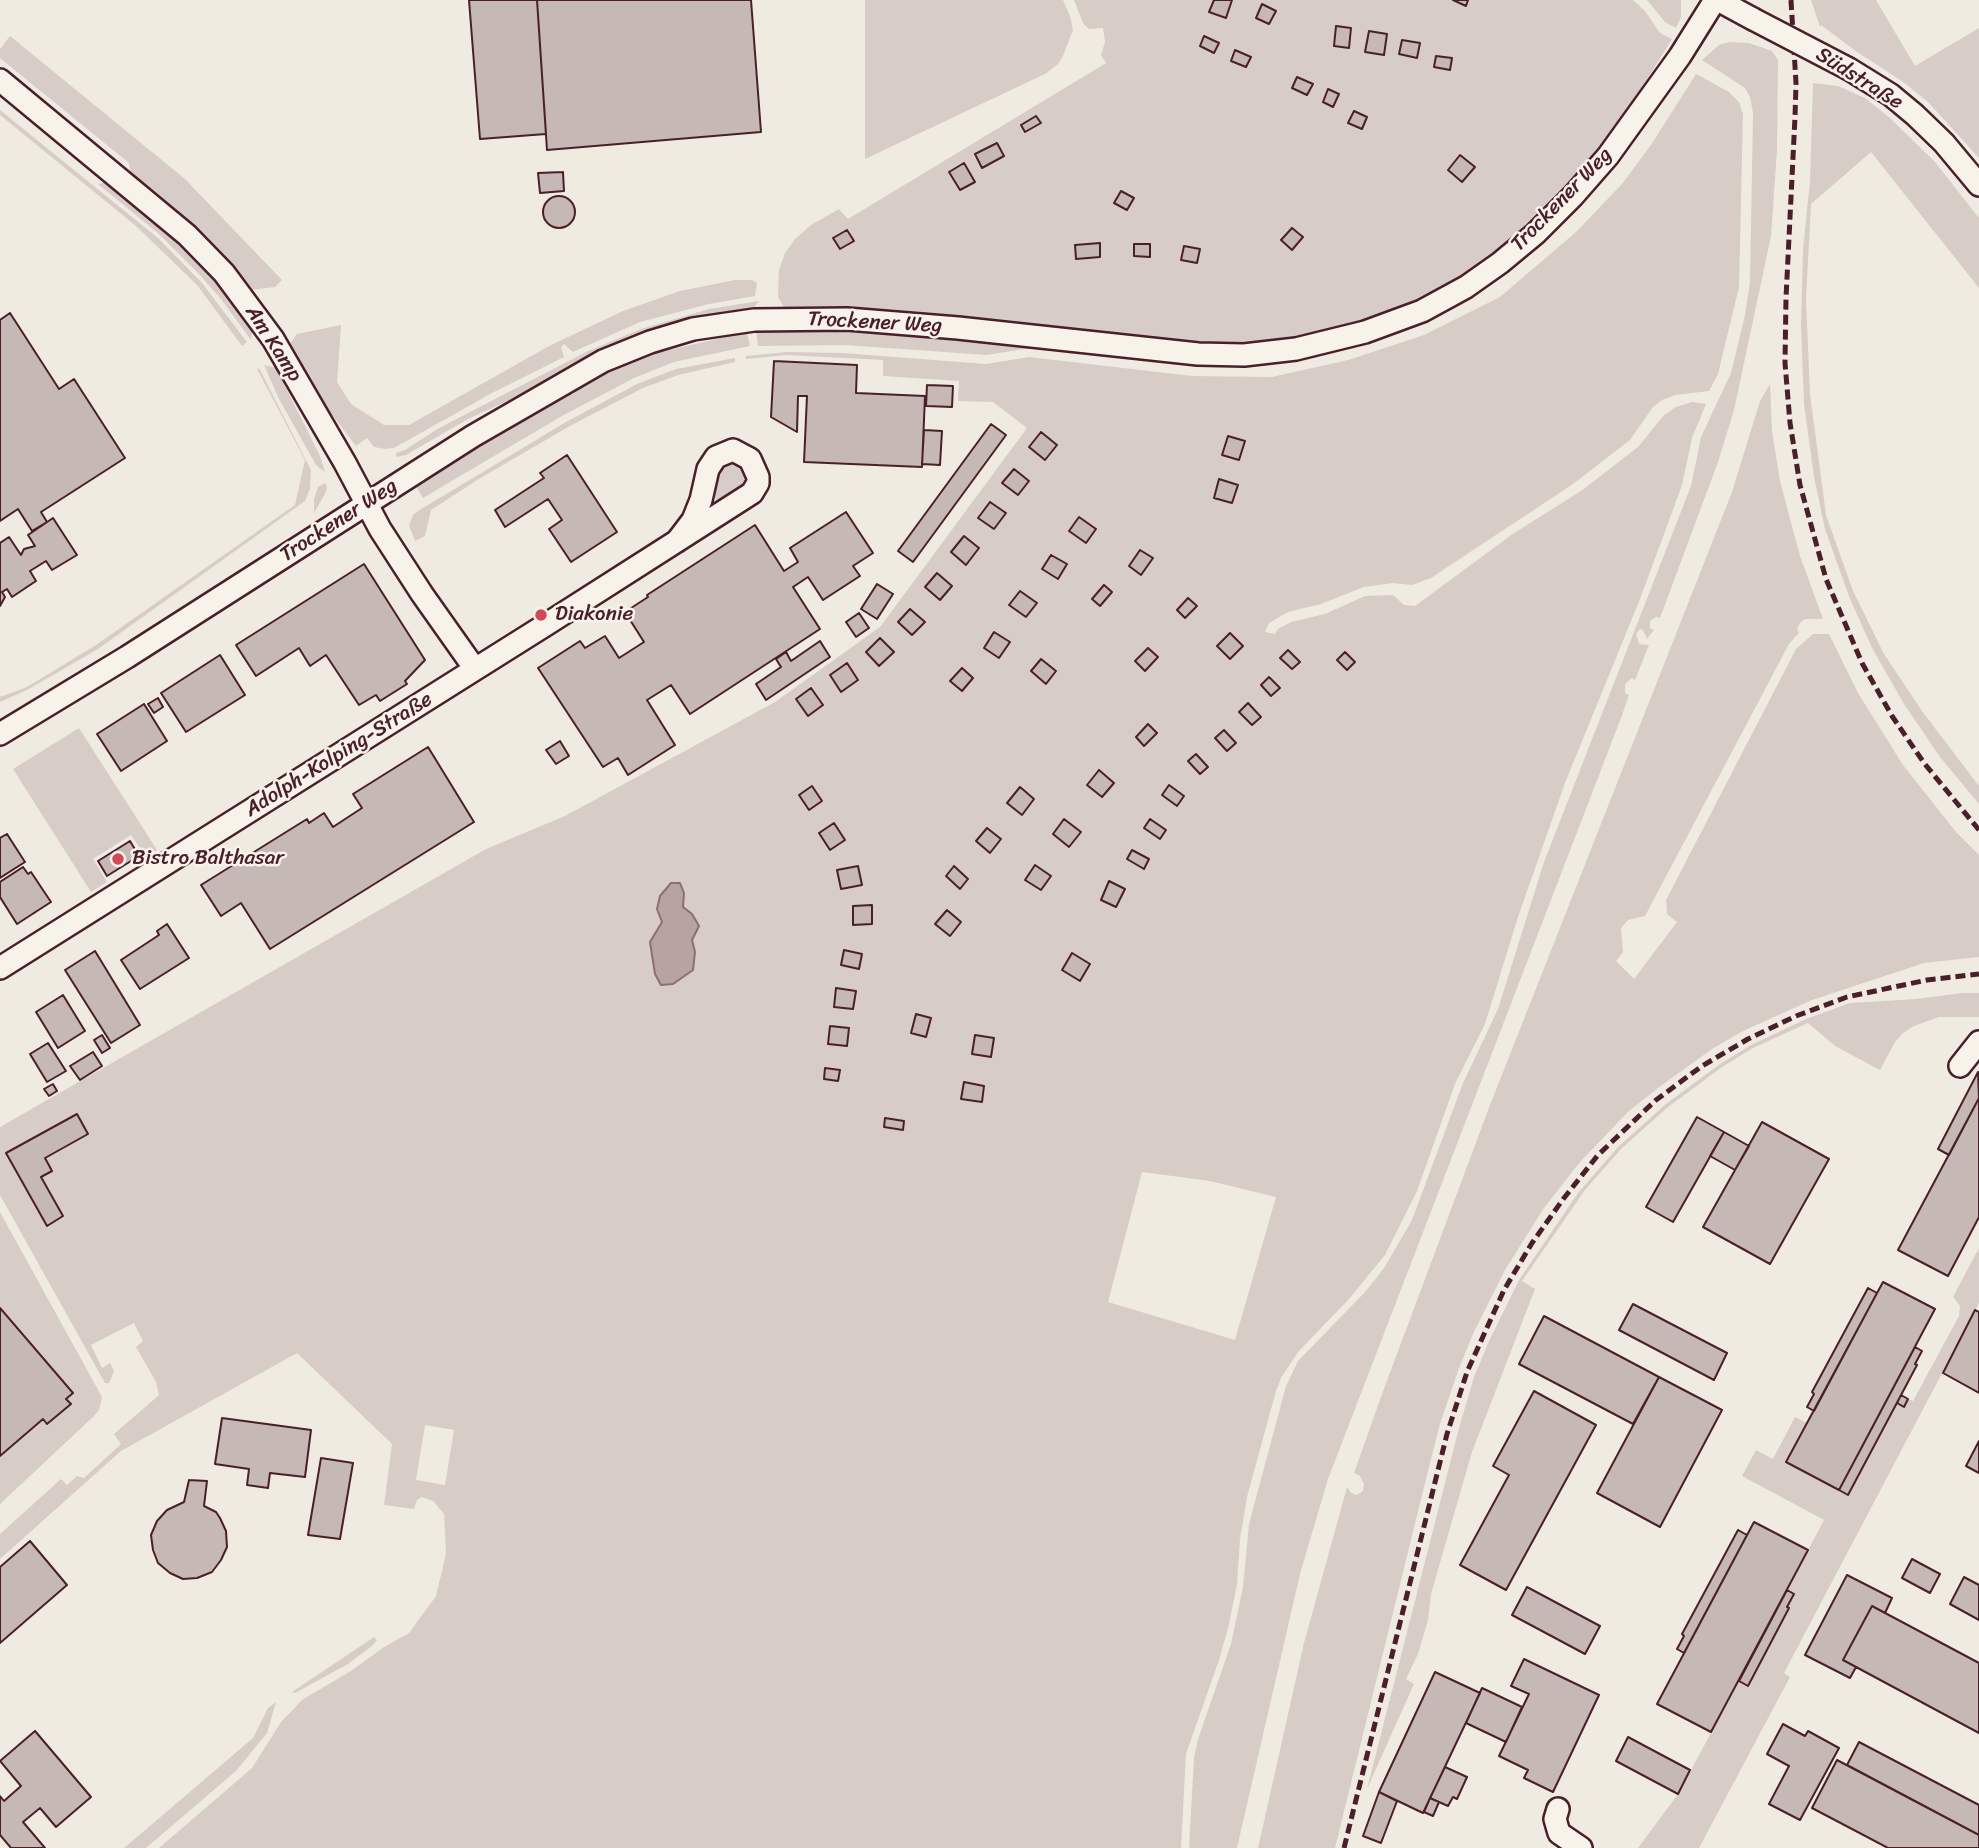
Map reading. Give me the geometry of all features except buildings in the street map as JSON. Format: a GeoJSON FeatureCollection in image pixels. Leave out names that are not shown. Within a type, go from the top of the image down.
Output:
{"type":"FeatureCollection","features":[{"type":"Feature","properties":{"kind":"street","name":"Südstraße"},"geometry":{"type":"LineString","coordinates":[[1716,0],[1849,69],[1891,95],[1944,143],[1979,185]]}},
{"type":"Feature","properties":{"kind":"street","name":"Trockener Weg"},"geometry":{"type":"LineString","coordinates":[[0,734],[127,657],[483,429],[603,362],[650,342],[693,329],[772,319],[847,319],[1198,354],[1244,355],[1296,349],[1365,332],[1422,311],[1466,287],[1500,263],[1535,234],[1573,196],[1608,156],[1680,56],[1716,0]]}},
{"type":"Feature","properties":{"kind":"street","name":"Am Kamp"},"geometry":{"type":"LineString","coordinates":[[0,80],[187,235],[224,273],[273,339],[380,529],[475,669]]}},
{"type":"Feature","properties":{"kind":"street","name":"Adolph-Kolping-Straße"},"geometry":{"type":"LineString","coordinates":[[0,968],[677,541]]}},
{"type":"Feature","properties":{"kind":"street"},"geometry":{"type":"LineString","coordinates":[[1959,1066],[1979,1042]]}},
{"type":"Feature","properties":{"kind":"street"},"geometry":{"type":"LineString","coordinates":[[1558,1809],[1555,1819],[1559,1833],[1581,1848]]}},
{"type":"Feature","properties":{"kind":"shaded area"},"geometry":{"type":"Polygon","coordinates":[[[865,0],[1063,0],[1073,30],[1058,64],[1045,74],[865,159],[865,0]]]}},
{"type":"Feature","properties":{"kind":"shaded area"},"geometry":{"type":"Polygon","coordinates":[[[1074,0],[1633,0],[1645,11],[1660,33],[1672,39],[1598,150],[1561,194],[1527,228],[1461,279],[1417,302],[1362,322],[1295,340],[1242,346],[1199,347],[987,320],[785,309],[778,297],[779,270],[785,253],[795,239],[811,225],[839,209],[848,219],[1106,63],[1101,55],[1105,42],[1103,28],[1089,29],[1083,23],[1074,0]]]}},
{"type":"Feature","properties":{"kind":"shaded area"},"geometry":{"type":"Polygon","coordinates":[[[1647,0],[1681,0],[1681,17],[1676,28],[1665,22],[1647,0]]]}},
{"type":"Feature","properties":{"kind":"shaded area"},"geometry":{"type":"Polygon","coordinates":[[[1811,0],[1876,0],[1915,66],[1979,28],[1979,158],[1929,103],[1902,81],[1821,25],[1820,27],[1811,0]]]}},
{"type":"Feature","properties":{"kind":"shaded area"},"geometry":{"type":"Polygon","coordinates":[[[10,36],[185,179],[282,280],[275,287],[250,290],[195,228],[131,175],[129,163],[0,58],[0,49],[10,36]]]}},
{"type":"Feature","properties":{"kind":"shaded area"},"geometry":{"type":"Polygon","coordinates":[[[1729,42],[1749,43],[1772,51],[1778,60],[1777,150],[1771,236],[1734,410],[1718,462],[1660,618],[1656,617],[1650,621],[1650,628],[1654,630],[1647,639],[1643,630],[1640,629],[1636,634],[1639,644],[1649,645],[1635,680],[1632,678],[1625,684],[1625,693],[1629,695],[1621,718],[1328,1479],[1300,1574],[1237,1848],[1189,1848],[1194,1758],[1231,1644],[1243,1587],[1249,1524],[1286,1386],[1298,1361],[1366,1291],[1384,1268],[1412,1220],[1463,1083],[1498,1009],[1544,862],[1691,486],[1701,437],[1731,373],[1750,282],[1753,113],[1745,88],[1702,60],[1719,45],[1729,42]]]}},
{"type":"Feature","properties":{"kind":"shaded area"},"geometry":{"type":"Polygon","coordinates":[[[1696,74],[1729,92],[1739,102],[1743,114],[1739,287],[1718,374],[1709,391],[1675,395],[1662,400],[1653,407],[1630,440],[1573,484],[1431,578],[1412,585],[1393,583],[1364,587],[1321,604],[1288,612],[1269,623],[1265,632],[1275,634],[1278,629],[1291,622],[1325,614],[1365,596],[1393,595],[1404,605],[1415,606],[1514,533],[1581,491],[1638,447],[1664,415],[1676,407],[1692,402],[1706,404],[1692,438],[1682,485],[1640,599],[1565,783],[1518,917],[1485,1024],[1455,1084],[1417,1191],[1385,1255],[1349,1299],[1298,1352],[1276,1391],[1247,1497],[1240,1539],[1237,1584],[1229,1624],[1186,1754],[1181,1848],[159,1848],[252,1768],[281,1722],[302,1700],[409,1633],[436,1596],[446,1554],[444,1514],[433,1501],[422,1497],[417,1500],[414,1509],[384,1505],[392,1444],[297,1353],[121,1451],[0,1559],[0,1534],[61,1479],[67,1485],[77,1476],[84,1478],[121,1444],[114,1434],[159,1395],[156,1382],[136,1347],[143,1341],[134,1323],[91,1345],[102,1368],[110,1363],[114,1371],[109,1383],[105,1383],[0,1195],[0,1127],[486,849],[565,816],[775,702],[880,627],[1027,428],[993,402],[958,401],[959,381],[883,376],[883,360],[786,355],[746,359],[746,356],[787,352],[843,353],[986,364],[1029,357],[1192,376],[1272,377],[1348,360],[1424,335],[1500,297],[1576,232],[1622,184],[1651,145],[1696,74]],[[684,893],[650,942],[695,952],[683,907],[684,893]],[[1142,1172],[1108,1302],[1235,1340],[1276,1197],[1210,1181],[1142,1172]],[[425,1425],[416,1480],[445,1485],[454,1430],[425,1425]]]}},
{"type":"Feature","properties":{"kind":"shaded area"},"geometry":{"type":"Polygon","coordinates":[[[1813,83],[1838,86],[1865,98],[1890,118],[1935,162],[1979,218],[1979,288],[1871,152],[1811,204],[1806,300],[1810,394],[1826,515],[1853,591],[1884,654],[1922,711],[1979,786],[1979,804],[1940,757],[1904,704],[1872,648],[1850,599],[1825,529],[1814,477],[1804,404],[1801,326],[1813,83]]]}},
{"type":"Feature","properties":{"kind":"shaded area"},"geometry":{"type":"Polygon","coordinates":[[[0,110],[158,238],[202,283],[247,342],[242,346],[197,285],[136,226],[0,115],[0,110]]]}},
{"type":"Feature","properties":{"kind":"shaded area"},"geometry":{"type":"Polygon","coordinates":[[[111,181],[181,241],[217,279],[253,326],[251,340],[199,274],[159,234],[98,184],[111,181]]]}},
{"type":"Feature","properties":{"kind":"shaded area"},"geometry":{"type":"Polygon","coordinates":[[[735,280],[752,280],[757,283],[755,296],[709,304],[640,322],[573,352],[564,344],[561,347],[564,357],[492,393],[394,448],[374,447],[367,438],[356,446],[330,412],[290,344],[297,334],[341,325],[337,382],[351,404],[384,425],[409,425],[549,346],[623,311],[680,291],[735,280]]]}},
{"type":"Feature","properties":{"kind":"shaded area"},"geometry":{"type":"Polygon","coordinates":[[[759,301],[747,311],[597,354],[527,392],[468,419],[406,455],[396,457],[396,453],[439,428],[588,351],[641,329],[709,309],[759,301]]]}},
{"type":"Feature","properties":{"kind":"shaded area"},"geometry":{"type":"Polygon","coordinates":[[[847,328],[958,336],[1047,348],[987,355],[844,345],[758,346],[756,330],[847,328]]]}},
{"type":"Feature","properties":{"kind":"shaded area"},"geometry":{"type":"Polygon","coordinates":[[[747,332],[750,346],[674,362],[634,378],[562,416],[423,498],[416,486],[422,479],[475,446],[609,371],[652,354],[747,332]]]}},
{"type":"Feature","properties":{"kind":"shaded area"},"geometry":{"type":"Polygon","coordinates":[[[735,358],[735,362],[678,375],[643,388],[568,427],[431,510],[425,536],[415,541],[409,525],[418,511],[566,422],[637,384],[676,369],[735,358]]]}},
{"type":"Feature","properties":{"kind":"shaded area"},"geometry":{"type":"Polygon","coordinates":[[[264,365],[276,368],[320,456],[325,472],[316,465],[279,399],[264,365]]]}},
{"type":"Feature","properties":{"kind":"shaded area"},"geometry":{"type":"Polygon","coordinates":[[[259,368],[311,470],[310,489],[305,501],[98,649],[27,690],[0,702],[0,697],[27,687],[96,645],[295,505],[305,460],[257,369],[259,368]]]}},
{"type":"Feature","properties":{"kind":"shaded area"},"geometry":{"type":"Polygon","coordinates":[[[1770,384],[1772,431],[1780,481],[1800,556],[1823,619],[1805,619],[1800,623],[1797,629],[1799,633],[1789,644],[1645,916],[1628,920],[1621,928],[1623,952],[1616,961],[1634,979],[1677,922],[1667,914],[1666,900],[1796,649],[1813,634],[1829,634],[1858,693],[1903,765],[1956,832],[1979,855],[1979,957],[1924,963],[1812,1000],[1743,1031],[1712,1049],[1629,1111],[1580,1162],[1544,1208],[1505,1270],[1458,1371],[1440,1424],[1335,1848],[1258,1848],[1304,1643],[1347,1487],[1351,1493],[1357,1495],[1363,1491],[1364,1484],[1360,1476],[1354,1473],[1382,1394],[1490,1105],[1732,492],[1760,401],[1770,384]]]}},
{"type":"Feature","properties":{"kind":"shaded area"},"geometry":{"type":"Polygon","coordinates":[[[732,460],[743,464],[748,479],[742,487],[722,500],[717,500],[713,495],[718,469],[732,460]]]}},
{"type":"Feature","properties":{"kind":"shaded area"},"geometry":{"type":"Polygon","coordinates":[[[325,483],[325,494],[314,513],[314,499],[318,487],[325,483]]]}},
{"type":"Feature","properties":{"kind":"shaded area"},"geometry":{"type":"Polygon","coordinates":[[[79,728],[157,850],[146,857],[131,835],[93,859],[107,882],[91,892],[13,769],[79,728]]]}},
{"type":"Feature","properties":{"kind":"shaded area"},"geometry":{"type":"Polygon","coordinates":[[[671,883],[680,883],[684,893],[683,907],[692,914],[699,926],[692,940],[695,952],[693,970],[673,984],[661,985],[655,974],[650,942],[662,922],[657,909],[660,896],[671,883]]]}},
{"type":"Feature","properties":{"kind":"shaded area"},"geometry":{"type":"Polygon","coordinates":[[[1979,993],[1979,1017],[1939,1017],[1914,1026],[1895,1042],[1880,1070],[1835,1046],[1808,1023],[1753,1048],[1668,1107],[1621,1149],[1585,1190],[1522,1281],[1535,1289],[1472,1452],[1431,1594],[1428,1620],[1418,1654],[1406,1679],[1414,1684],[1367,1789],[1474,1377],[1519,1280],[1578,1193],[1618,1147],[1666,1104],[1751,1045],[1806,1019],[1850,1003],[1979,993]]]}},
{"type":"Feature","properties":{"kind":"shaded area"},"geometry":{"type":"Polygon","coordinates":[[[0,1212],[102,1397],[99,1410],[93,1417],[0,1504],[0,1212]]]}},
{"type":"Feature","properties":{"kind":"shaded area"},"geometry":{"type":"Polygon","coordinates":[[[1979,1248],[1979,1303],[1784,1673],[1790,1677],[1699,1848],[1638,1848],[1678,1794],[1739,1681],[1748,1685],[1794,1594],[1787,1590],[1824,1520],[1742,1476],[1756,1450],[1773,1459],[1795,1417],[1807,1423],[1787,1462],[1848,1494],[1897,1403],[1903,1407],[1908,1399],[1913,1401],[1959,1316],[1960,1306],[1953,1297],[1979,1248]]]}},
{"type":"Feature","properties":{"kind":"shaded area"},"geometry":{"type":"Polygon","coordinates":[[[374,1637],[377,1640],[373,1645],[348,1664],[295,1693],[292,1692],[374,1637]]]}},
{"type":"Feature","properties":{"kind":"shaded area"},"geometry":{"type":"Polygon","coordinates":[[[276,1702],[267,1733],[236,1771],[146,1848],[124,1848],[253,1738],[268,1708],[276,1702]]]}},
{"type":"Feature","properties":{"kind":"railway"},"geometry":{"type":"LineString","coordinates":[[1791,0],[1796,83],[1785,363],[1790,423],[1800,485],[1826,579],[1862,663],[1892,716],[1924,763],[1979,830]]}},
{"type":"Feature","properties":{"kind":"railway"},"geometry":{"type":"LineString","coordinates":[[1344,1848],[1447,1434],[1467,1372],[1504,1290],[1532,1243],[1564,1198],[1598,1155],[1656,1100],[1702,1066],[1748,1039],[1796,1016],[1847,997],[1927,980],[1979,974]]}},
{"type":"Feature","properties":{"kind":"place","name":"Diakonie"},"geometry":{"type":"Point","coordinates":[541,615]}},
{"type":"Feature","properties":{"kind":"place","name":"Bistro Balthasar"},"geometry":{"type":"Point","coordinates":[118,859]}}]}
